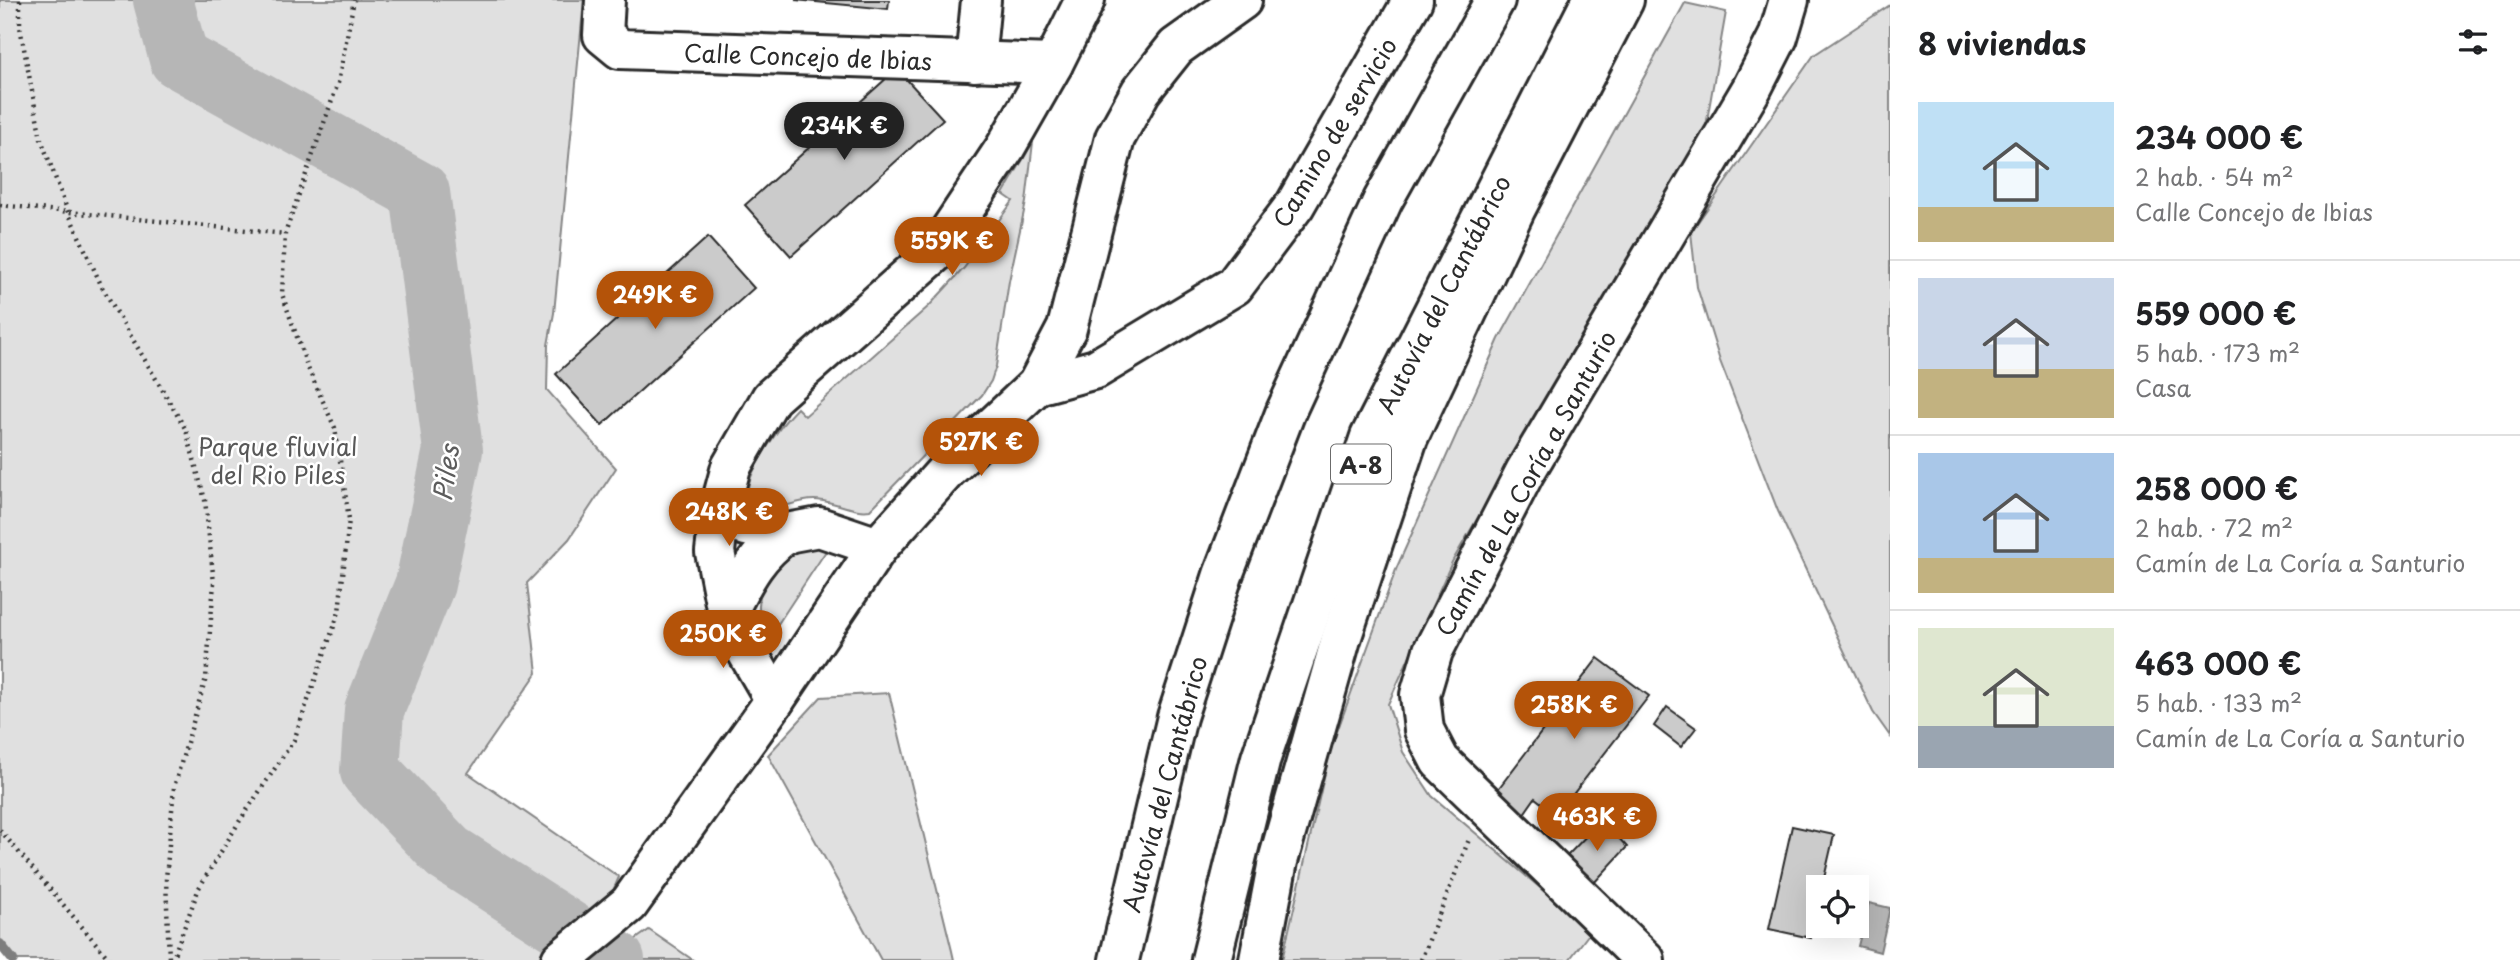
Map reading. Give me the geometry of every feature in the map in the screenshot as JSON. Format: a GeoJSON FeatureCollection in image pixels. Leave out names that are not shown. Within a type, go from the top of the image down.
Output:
{"type":"FeatureCollection","features":[{"type":"Feature","properties":{"kind":"main road","name":"Calle Concejo de Ibias"},"geometry":{"type":"LineString","coordinates":[[605,0],[603,35],[620,49],[1053,64]]}},
{"type":"Feature","properties":{"kind":"main road"},"geometry":{"type":"LineString","coordinates":[[975,62],[981,0]]}},
{"type":"Feature","properties":{"kind":"main road"},"geometry":{"type":"LineString","coordinates":[[775,700],[732,626],[715,552],[720,508],[731,467],[771,398],[935,253],[1005,148],[1053,64],[1085,0]]}},
{"type":"Feature","properties":{"kind":"main road"},"geometry":{"type":"LineString","coordinates":[[561,960],[629,904],[775,700],[878,547],[947,470],[1037,385],[1067,328],[1115,138],[1141,91],[1176,47],[1242,0]]}},
{"type":"Feature","properties":{"kind":"main road","name":"Camino de servicio"},"geometry":{"type":"LineString","coordinates":[[1037,385],[1096,369],[1234,286],[1295,205],[1413,0]]}},
{"type":"Feature","properties":{"kind":"main road","name":"Autovía del Cantábrico"},"geometry":{"type":"LineString","coordinates":[[1119,960],[1177,717],[1223,575],[1286,411],[1383,201],[1495,0]]}},
{"type":"Feature","properties":{"kind":"main road","name":"Autovía del Cantábrico"},"geometry":{"type":"LineString","coordinates":[[1212,960],[1261,758],[1370,438],[1592,0]]}},
{"type":"Feature","properties":{"kind":"main road"},"geometry":{"type":"LineString","coordinates":[[1259,960],[1278,861],[1334,665],[1408,438],[1516,208],[1624,0]]}},
{"type":"Feature","properties":{"kind":"main road","name":"Camín de La Coría a Santurio"},"geometry":{"type":"LineString","coordinates":[[1645,960],[1440,761],[1424,730],[1420,695],[1433,650],[1525,471],[1752,88],[1778,37],[1789,0]]}},
{"type":"Feature","properties":{"kind":"main road"},"geometry":{"type":"LineString","coordinates":[[723,497],[746,526],[787,533],[819,527],[878,547]]}},
{"type":"Feature","properties":{"kind":"main road"},"geometry":{"type":"LineString","coordinates":[[727,613],[748,573],[767,547],[787,533]]}},
{"type":"Feature","properties":{"kind":"main road"},"geometry":{"type":"LineString","coordinates":[[1095,960],[1103,925],[1177,717]]}},
{"type":"Feature","properties":{"kind":"path"},"geometry":{"type":"LineString","coordinates":[[20,0],[20,27],[41,139],[68,212],[102,287],[186,430],[205,500],[214,583],[206,678],[174,787],[166,879],[171,960]]}},
{"type":"Feature","properties":{"kind":"path"},"geometry":{"type":"LineString","coordinates":[[171,960],[199,888],[294,740],[339,612],[349,519],[335,428],[307,366],[282,293],[285,233],[338,83],[354,0]]}},
{"type":"Feature","properties":{"kind":"path"},"geometry":{"type":"LineString","coordinates":[[0,205],[285,233]]}},
{"type":"Feature","properties":{"kind":"path"},"geometry":{"type":"LineString","coordinates":[[1421,960],[1484,804]]}},
{"type":"Feature","properties":{"kind":"path"},"geometry":{"type":"LineString","coordinates":[[0,830],[110,960]]}},
{"type":"Feature","properties":{"kind":"green space","name":"Parque fluvial del Rio Piles"},"geometry":{"type":"Polygon","coordinates":[[[0,0],[584,0],[554,313],[548,345],[547,390],[616,468],[569,539],[527,583],[537,673],[468,773],[619,877],[583,960],[13,960],[0,946],[0,0]]]}},
{"type":"Feature","properties":{"kind":"green space"},"geometry":{"type":"Polygon","coordinates":[[[1685,3],[1726,12],[1706,126],[1452,562],[1388,704],[1403,752],[1432,796],[1591,931],[1569,960],[1282,960],[1330,751],[1397,567],[1499,339],[1685,3]]]}},
{"type":"Feature","properties":{"kind":"green space"},"geometry":{"type":"Polygon","coordinates":[[[1890,5],[1890,736],[1873,712],[1778,511],[1720,361],[1697,287],[1691,232],[1814,55],[1890,5]]]}},
{"type":"Feature","properties":{"kind":"green space"},"geometry":{"type":"Polygon","coordinates":[[[1033,142],[1026,202],[1009,281],[996,366],[982,395],[870,510],[857,510],[814,500],[769,509],[754,507],[748,497],[751,476],[782,425],[797,408],[805,416],[929,306],[964,268],[1013,201],[1003,194],[1033,142]]]}},
{"type":"Feature","properties":{"kind":"green space"},"geometry":{"type":"Polygon","coordinates":[[[800,546],[828,548],[770,636],[760,619],[762,584],[770,570],[800,546]]]}},
{"type":"Feature","properties":{"kind":"green space"},"geometry":{"type":"Polygon","coordinates":[[[889,693],[954,960],[881,960],[768,755],[821,697],[889,693]]]}},
{"type":"Feature","properties":{"kind":"green space"},"geometry":{"type":"Polygon","coordinates":[[[649,930],[693,960],[606,960],[649,930]]]}},
{"type":"Feature","properties":{"kind":"shaded area"},"geometry":{"type":"Polygon","coordinates":[[[1869,903],[1890,908],[1880,952],[1858,946],[1860,938],[1869,938],[1869,903]]]}},
{"type":"Feature","properties":{"kind":"building"},"geometry":{"type":"Polygon","coordinates":[[[795,0],[889,0],[888,9],[795,0]]]}},
{"type":"Feature","properties":{"kind":"building"},"geometry":{"type":"Polygon","coordinates":[[[897,69],[943,119],[791,256],[745,205],[897,69]]]}},
{"type":"Feature","properties":{"kind":"building"},"geometry":{"type":"Polygon","coordinates":[[[708,237],[754,288],[602,425],[556,374],[708,237]]]}},
{"type":"Feature","properties":{"kind":"building"},"geometry":{"type":"Polygon","coordinates":[[[1598,658],[1649,696],[1557,815],[1535,798],[1523,815],[1495,793],[1598,658]]]}},
{"type":"Feature","properties":{"kind":"building"},"geometry":{"type":"Polygon","coordinates":[[[1667,707],[1696,728],[1681,747],[1654,726],[1667,707]]]}},
{"type":"Feature","properties":{"kind":"building"},"geometry":{"type":"Polygon","coordinates":[[[1607,825],[1627,847],[1593,884],[1566,857],[1596,826],[1601,831],[1607,825]]]}},
{"type":"Feature","properties":{"kind":"building"},"geometry":{"type":"Polygon","coordinates":[[[1792,826],[1834,835],[1825,875],[1806,875],[1806,937],[1769,929],[1792,826]]]}},
{"type":"Feature","properties":{"kind":"waterway","name":"Piles"},"geometry":{"type":"LineString","coordinates":[[163,0],[179,59],[420,192],[453,450],[425,584],[374,710],[370,771],[448,853],[615,960]]}},
{"type":"Feature","properties":{"kind":"waterway"},"geometry":{"type":"LineString","coordinates":[[0,944],[13,960]]}}]}
